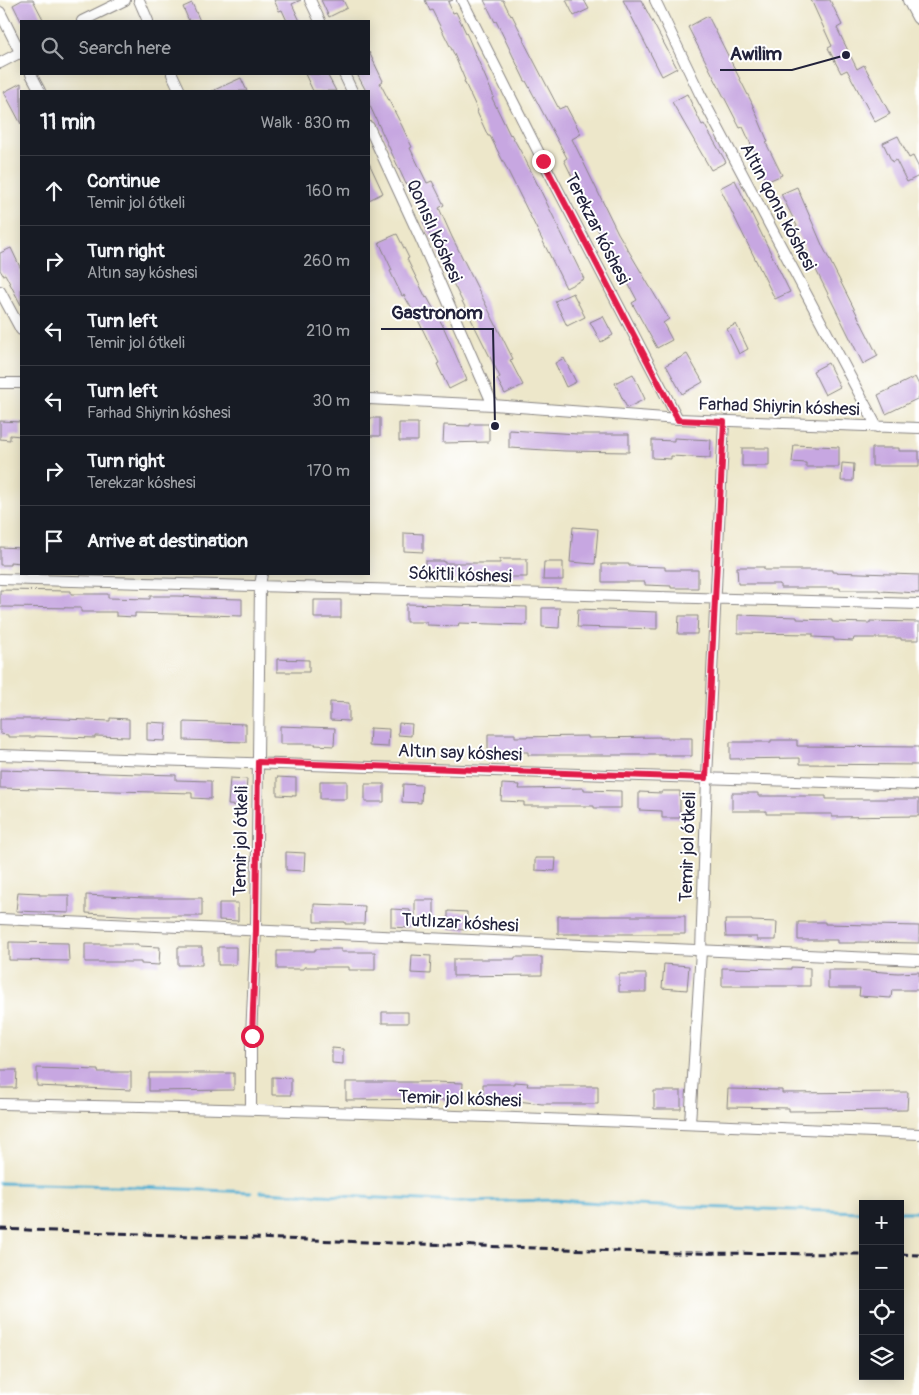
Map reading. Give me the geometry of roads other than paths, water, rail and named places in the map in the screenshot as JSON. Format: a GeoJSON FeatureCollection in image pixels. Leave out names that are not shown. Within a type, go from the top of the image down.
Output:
{"type":"FeatureCollection","features":[{"type":"Feature","properties":{"kind":"street"},"geometry":{"type":"LineString","coordinates":[[84,20],[125,0]]}},
{"type":"Feature","properties":{"kind":"street"},"geometry":{"type":"LineString","coordinates":[[139,0],[148,20]]}},
{"type":"Feature","properties":{"kind":"street"},"geometry":{"type":"LineString","coordinates":[[310,0],[320,20]]}},
{"type":"Feature","properties":{"kind":"street","name":"Terekzar kóshesi"},"geometry":{"type":"LineString","coordinates":[[462,0],[543,161],[678,420]]}},
{"type":"Feature","properties":{"kind":"street","name":"Altın qonıs kóshesi"},"geometry":{"type":"LineString","coordinates":[[655,0],[700,94],[877,427]]}},
{"type":"Feature","properties":{"kind":"street"},"geometry":{"type":"LineString","coordinates":[[0,12],[20,51]]}},
{"type":"Feature","properties":{"kind":"street"},"geometry":{"type":"LineString","coordinates":[[0,63],[20,53]]}},
{"type":"Feature","properties":{"kind":"street"},"geometry":{"type":"LineString","coordinates":[[32,75],[39,90]]}},
{"type":"Feature","properties":{"kind":"street"},"geometry":{"type":"LineString","coordinates":[[172,75],[180,90]]}},
{"type":"Feature","properties":{"kind":"street"},"geometry":{"type":"LineString","coordinates":[[344,75],[352,90]]}},
{"type":"Feature","properties":{"kind":"street","name":"Qonıslı kóshesi"},"geometry":{"type":"LineString","coordinates":[[370,129],[422,242],[493,405]]}},
{"type":"Feature","properties":{"kind":"street"},"geometry":{"type":"LineString","coordinates":[[0,291],[20,328]]}},
{"type":"Feature","properties":{"kind":"street"},"geometry":{"type":"LineString","coordinates":[[0,383],[20,383]]}},
{"type":"Feature","properties":{"kind":"street","name":"Farhad Shiyrin kóshesi"},"geometry":{"type":"LineString","coordinates":[[370,399],[493,405],[678,420],[919,428]]}},
{"type":"Feature","properties":{"kind":"street","name":"Temir jol ótkeli"},"geometry":{"type":"LineString","coordinates":[[690,1123],[701,952],[706,778],[724,422]]}},
{"type":"Feature","properties":{"kind":"street","name":"Temir jol ótkeli"},"geometry":{"type":"LineString","coordinates":[[251,1109],[256,930],[260,585],[262,575]]}},
{"type":"Feature","properties":{"kind":"street","name":"Sókitli kóshesi"},"geometry":{"type":"LineString","coordinates":[[0,579],[919,604]]}},
{"type":"Feature","properties":{"kind":"street","name":"Altın say kóshesi"},"geometry":{"type":"LineString","coordinates":[[0,755],[919,784]]}},
{"type":"Feature","properties":{"kind":"street","name":"Tutlızar kóshesi"},"geometry":{"type":"LineString","coordinates":[[0,919],[701,952],[919,960]]}},
{"type":"Feature","properties":{"kind":"street","name":"Temir jol kóshesi"},"geometry":{"type":"LineString","coordinates":[[0,1104],[251,1109],[690,1123],[919,1134]]}},
{"type":"Feature","properties":{"kind":"waterway"},"geometry":{"type":"LineString","coordinates":[[0,1183],[251,1192]]}},
{"type":"Feature","properties":{"kind":"waterway"},"geometry":{"type":"LineString","coordinates":[[261,1192],[460,1202],[556,1200],[630,1205],[859,1212]]}},
{"type":"Feature","properties":{"kind":"waterway"},"geometry":{"type":"LineString","coordinates":[[904,1212],[919,1212]]}},
{"type":"Feature","properties":{"kind":"railway"},"geometry":{"type":"LineString","coordinates":[[0,1229],[676,1253],[859,1254]]}},
{"type":"Feature","properties":{"kind":"railway"},"geometry":{"type":"LineString","coordinates":[[904,1254],[919,1255]]}},
{"type":"Feature","properties":{"kind":"place","name":"Awilim"},"geometry":{"type":"Point","coordinates":[846,55]}},
{"type":"Feature","properties":{"kind":"place","name":"Gastronom"},"geometry":{"type":"Point","coordinates":[495,426]}}]}
